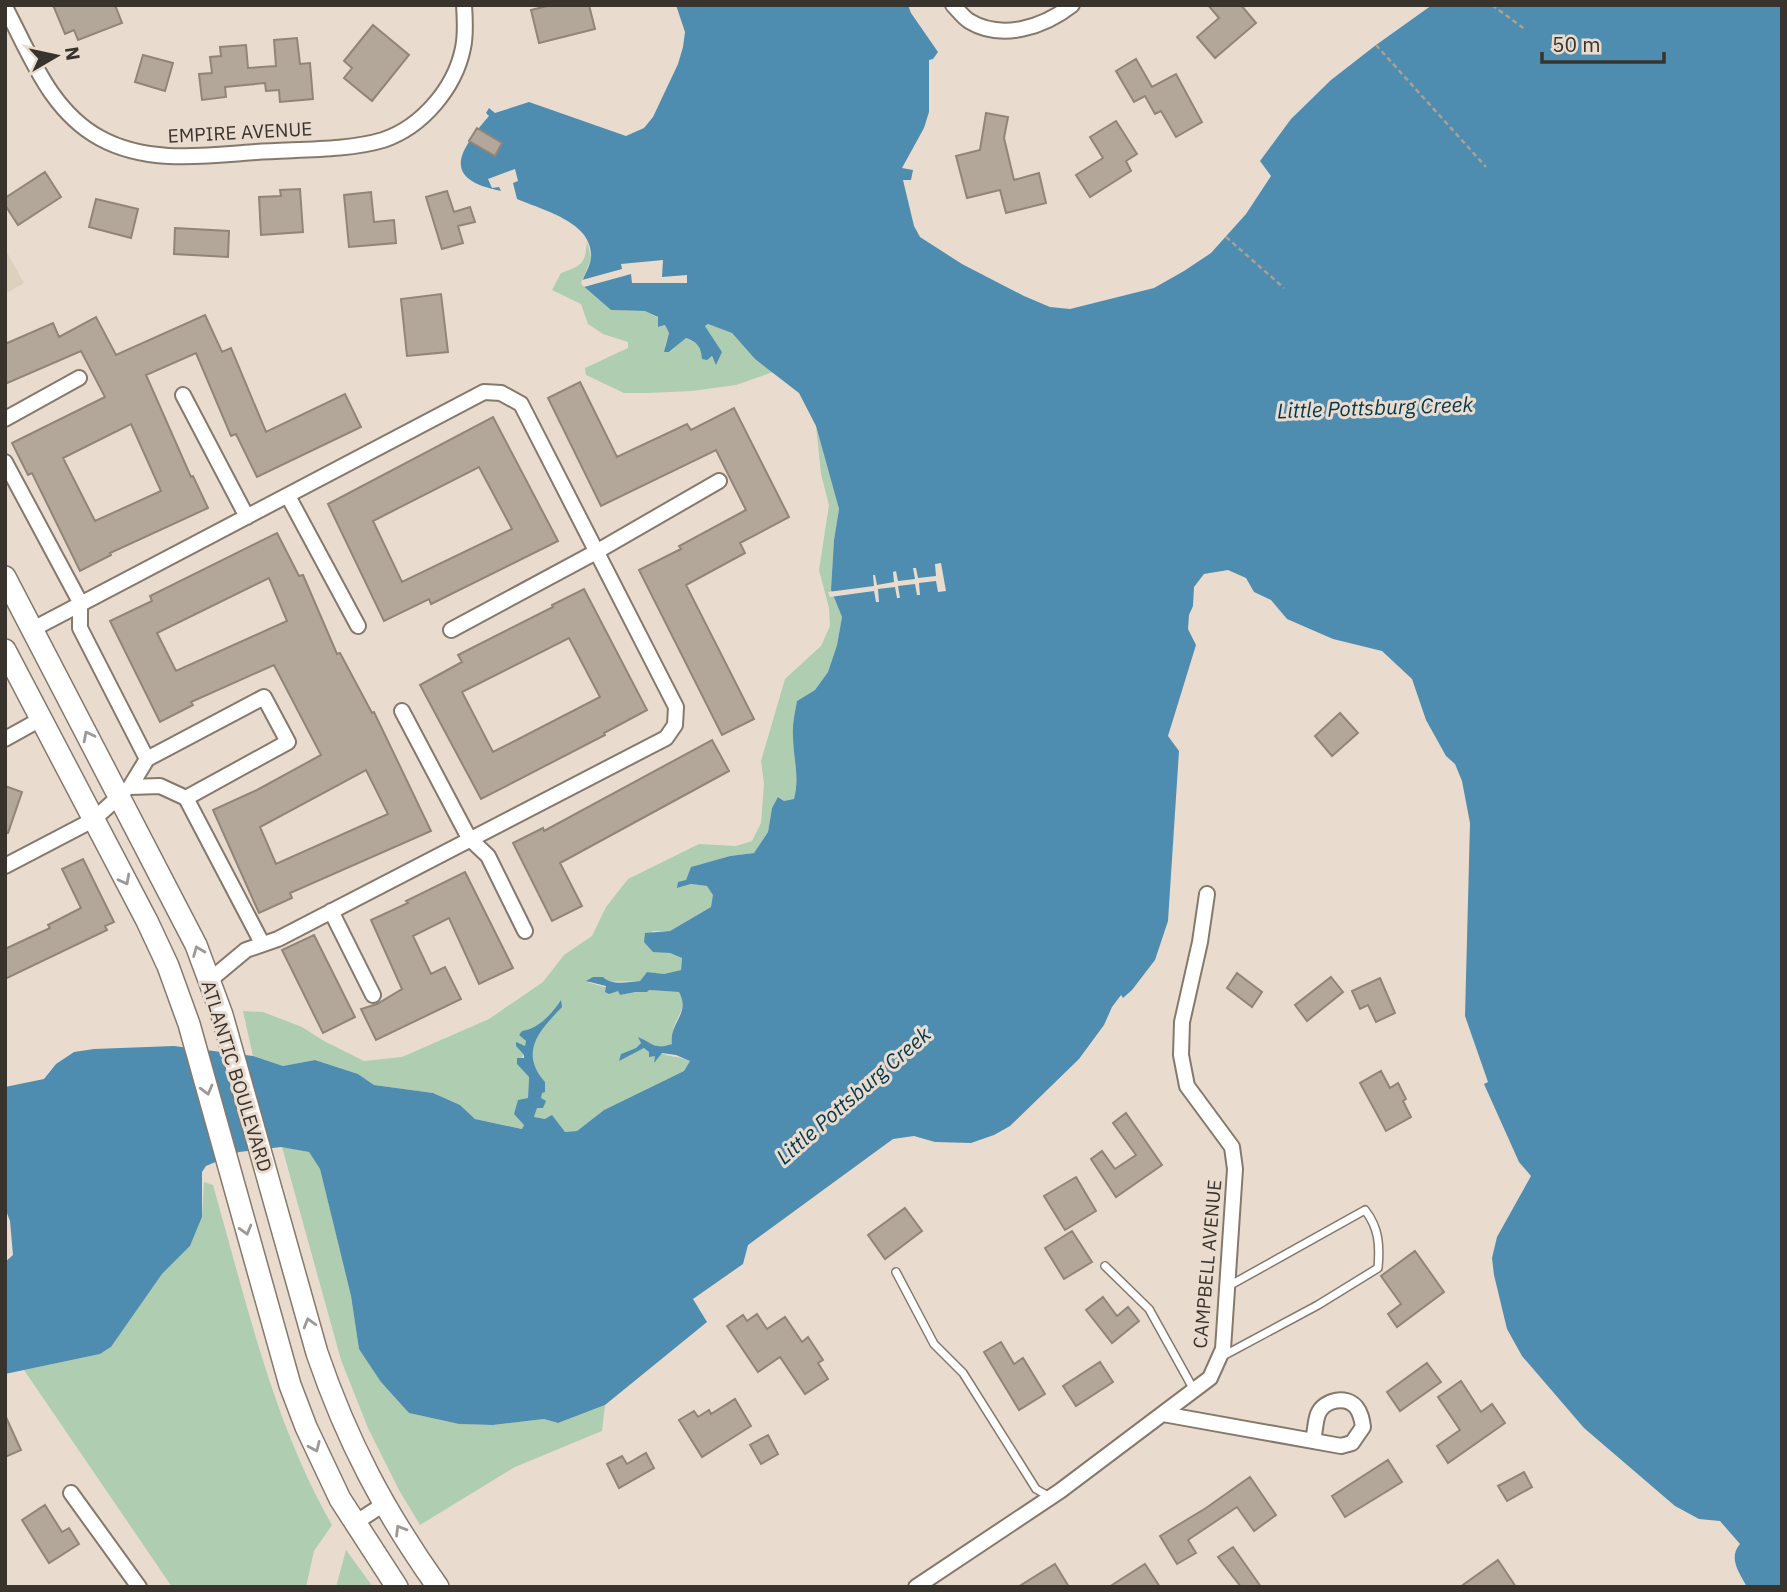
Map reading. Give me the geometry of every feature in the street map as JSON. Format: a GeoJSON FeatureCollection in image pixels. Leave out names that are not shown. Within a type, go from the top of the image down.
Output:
{"type":"FeatureCollection","features":[{"type":"Feature","properties":{"kind":"main road","name":"ATLANTIC BOULEVARD"},"geometry":{"type":"LineString","coordinates":[[5,576],[125,791],[196,945],[222,1014],[317,1353],[333,1399],[354,1448],[384,1504],[438,1587]]}},
{"type":"Feature","properties":{"kind":"main road","name":"ATLANTIC BOULEVARD"},"geometry":{"type":"LineString","coordinates":[[5,650],[168,966],[189,1024],[290,1385],[327,1472],[355,1523],[397,1587]]}},
{"type":"Feature","properties":{"kind":"street","name":"EMPIRE AVENUE"},"geometry":{"type":"LineString","coordinates":[[5,7],[54,100],[73,119],[98,137],[124,149],[158,155],[198,156],[346,146],[382,140],[400,133],[417,121],[448,87],[463,47],[464,5]]}},
{"type":"Feature","properties":{"kind":"street"},"geometry":{"type":"LineString","coordinates":[[953,5],[968,20],[989,30],[1027,28],[1046,23],[1072,5]]}},
{"type":"Feature","properties":{"kind":"street"},"geometry":{"type":"LineString","coordinates":[[5,419],[79,378]]}},
{"type":"Feature","properties":{"kind":"street"},"geometry":{"type":"LineString","coordinates":[[33,629],[484,392],[501,393],[521,404],[676,707],[675,725],[666,738],[278,939],[246,950],[210,980]]}},
{"type":"Feature","properties":{"kind":"street"},"geometry":{"type":"LineString","coordinates":[[183,395],[247,517]]}},
{"type":"Feature","properties":{"kind":"street"},"geometry":{"type":"LineString","coordinates":[[5,462],[80,602],[80,628],[147,759]]}},
{"type":"Feature","properties":{"kind":"street"},"geometry":{"type":"LineString","coordinates":[[452,629],[596,552],[719,481]]}},
{"type":"Feature","properties":{"kind":"street"},"geometry":{"type":"LineString","coordinates":[[288,496],[358,626]]}},
{"type":"Feature","properties":{"kind":"street"},"geometry":{"type":"LineString","coordinates":[[5,866],[93,820],[125,791],[147,759],[264,697],[288,743],[186,798]]}},
{"type":"Feature","properties":{"kind":"street"},"geometry":{"type":"LineString","coordinates":[[402,711],[469,838],[488,856],[525,931]]}},
{"type":"Feature","properties":{"kind":"street"},"geometry":{"type":"LineString","coordinates":[[5,738],[41,719]]}},
{"type":"Feature","properties":{"kind":"street"},"geometry":{"type":"LineString","coordinates":[[125,791],[160,786],[186,798],[262,943]]}},
{"type":"Feature","properties":{"kind":"street","name":"CAMPBELL AVENUE"},"geometry":{"type":"LineString","coordinates":[[916,1587],[1051,1497],[1210,1378],[1223,1349],[1235,1169],[1232,1147],[1187,1086],[1181,1055],[1182,1022],[1200,942],[1207,894]]}},
{"type":"Feature","properties":{"kind":"street"},"geometry":{"type":"LineString","coordinates":[[331,911],[373,995]]}},
{"type":"Feature","properties":{"kind":"street"},"geometry":{"type":"LineString","coordinates":[[1163,1414],[1313,1441]]}},
{"type":"Feature","properties":{"kind":"street"},"geometry":{"type":"LineString","coordinates":[[71,1493],[139,1587]]}},
{"type":"Feature","properties":{"kind":"street"},"geometry":{"type":"LineString","coordinates":[[355,1523],[384,1504]]}},
{"type":"Feature","properties":{"kind":"lane"},"geometry":{"type":"LineString","coordinates":[[1219,1358],[1318,1305],[1378,1268],[1380,1243],[1374,1222],[1365,1210],[1227,1287]]}},
{"type":"Feature","properties":{"kind":"lane"},"geometry":{"type":"LineString","coordinates":[[1105,1266],[1149,1309],[1194,1390]]}},
{"type":"Feature","properties":{"kind":"lane"},"geometry":{"type":"LineString","coordinates":[[896,1272],[934,1344],[962,1373],[1036,1489],[1051,1497]]}},
{"type":"Feature","properties":{"kind":"path"},"geometry":{"type":"LineString","coordinates":[[1492,5],[1526,30]]}},
{"type":"Feature","properties":{"kind":"path"},"geometry":{"type":"LineString","coordinates":[[1376,45],[1486,167]]}},
{"type":"Feature","properties":{"kind":"path"},"geometry":{"type":"LineString","coordinates":[[1226,237],[1284,288]]}},
{"type":"Feature","properties":{"kind":"shaded area"},"geometry":{"type":"Polygon","coordinates":[[[5,249],[24,283],[5,294],[5,249]]]}},
{"type":"Feature","properties":{"kind":"green space"},"geometry":{"type":"Polygon","coordinates":[[[587,241],[591,258],[581,284],[611,310],[646,311],[658,318],[659,327],[665,325],[669,333],[665,346],[670,352],[685,338],[703,348],[716,364],[722,352],[705,326],[708,324],[732,333],[755,359],[773,372],[736,385],[648,393],[624,393],[586,375],[585,368],[628,348],[628,342],[603,334],[588,324],[581,304],[552,290],[561,273],[582,263],[587,241]]]}},
{"type":"Feature","properties":{"kind":"green space"},"geometry":{"type":"Polygon","coordinates":[[[816,426],[839,509],[831,590],[842,617],[828,672],[815,690],[797,701],[793,727],[796,776],[794,800],[784,801],[779,797],[772,808],[768,832],[754,853],[730,856],[691,867],[686,880],[678,888],[691,884],[707,886],[714,895],[711,907],[670,931],[652,931],[653,951],[682,958],[681,970],[664,974],[647,972],[640,981],[587,982],[618,991],[620,995],[648,990],[679,992],[683,1005],[673,1028],[672,1044],[656,1046],[639,1038],[641,1043],[621,1054],[620,1060],[644,1048],[656,1056],[654,1062],[661,1053],[690,1061],[684,1071],[604,1110],[577,1131],[565,1132],[545,1119],[534,1117],[545,1082],[533,1061],[535,1042],[539,1033],[561,1007],[532,1030],[519,1035],[526,1041],[525,1046],[516,1043],[524,1055],[517,1064],[529,1077],[523,1129],[475,1119],[460,1105],[433,1093],[374,1085],[358,1074],[315,1060],[283,1066],[253,1056],[243,1011],[263,1012],[302,1027],[364,1061],[402,1057],[489,1019],[543,982],[564,955],[592,936],[606,907],[628,879],[699,844],[736,846],[752,841],[761,823],[764,784],[761,761],[785,679],[821,646],[830,626],[829,608],[819,570],[829,505],[821,474],[816,426]]]}},
{"type":"Feature","properties":{"kind":"green space"},"geometry":{"type":"Polygon","coordinates":[[[282,1147],[309,1152],[320,1169],[351,1296],[359,1349],[409,1413],[459,1424],[494,1425],[544,1419],[558,1423],[605,1405],[602,1431],[515,1467],[420,1525],[368,1428],[341,1360],[282,1147]]]}},
{"type":"Feature","properties":{"kind":"green space"},"geometry":{"type":"Polygon","coordinates":[[[204,1182],[213,1185],[249,1315],[277,1402],[311,1485],[332,1525],[314,1551],[306,1587],[172,1587],[24,1370],[100,1354],[111,1347],[162,1274],[190,1246],[202,1217],[204,1182]]]}},
{"type":"Feature","properties":{"kind":"green space"},"geometry":{"type":"Polygon","coordinates":[[[346,1550],[373,1587],[336,1587],[346,1550]]]}},
{"type":"Feature","properties":{"kind":"water","name":"Little Pottsburg Creek"},"geometry":{"type":"Polygon","coordinates":[[[676,5],[908,5],[938,52],[929,60],[929,112],[924,128],[902,168],[913,170],[911,180],[903,180],[914,226],[920,237],[962,264],[1050,307],[1070,309],[1154,288],[1211,253],[1246,214],[1271,176],[1260,161],[1291,119],[1331,80],[1432,5],[1782,5],[1782,1587],[1747,1587],[1735,1560],[1740,1544],[1720,1521],[1699,1519],[1675,1506],[1584,1428],[1522,1356],[1507,1329],[1492,1258],[1497,1237],[1531,1176],[1519,1162],[1484,1084],[1488,1082],[1465,1016],[1470,823],[1462,781],[1455,764],[1446,756],[1426,720],[1412,679],[1382,651],[1333,639],[1287,619],[1271,600],[1254,592],[1246,578],[1228,570],[1204,574],[1194,587],[1188,629],[1196,645],[1168,736],[1179,751],[1168,921],[1155,960],[1132,990],[1123,998],[1121,995],[1104,1025],[1079,1059],[1010,1126],[971,1143],[935,1142],[914,1136],[893,1139],[748,1245],[743,1264],[693,1299],[707,1322],[605,1405],[558,1423],[544,1419],[493,1425],[459,1424],[409,1413],[381,1382],[359,1349],[351,1296],[320,1169],[309,1152],[281,1147],[239,1152],[206,1166],[202,1172],[202,1217],[190,1246],[162,1274],[111,1347],[100,1354],[5,1374],[5,1262],[13,1255],[10,1221],[5,1208],[5,1087],[44,1079],[56,1064],[74,1052],[174,1046],[253,1056],[283,1066],[315,1060],[358,1074],[374,1085],[433,1093],[460,1105],[475,1119],[522,1129],[524,1125],[514,1114],[518,1100],[528,1098],[529,1077],[517,1064],[517,1058],[524,1058],[524,1055],[516,1042],[525,1046],[526,1041],[519,1035],[522,1031],[544,1020],[561,1000],[562,1007],[535,1042],[533,1061],[545,1082],[545,1092],[541,1098],[546,1101],[543,1108],[537,1108],[534,1117],[545,1119],[552,1115],[565,1132],[577,1131],[604,1110],[684,1071],[690,1061],[662,1053],[654,1063],[655,1056],[649,1057],[649,1052],[644,1048],[619,1061],[621,1054],[641,1043],[638,1037],[657,1046],[672,1044],[672,1036],[683,1006],[679,992],[649,990],[609,994],[605,992],[606,986],[586,981],[593,977],[603,977],[606,980],[626,983],[640,981],[647,972],[664,974],[681,970],[682,958],[670,953],[653,952],[644,942],[645,933],[670,931],[711,907],[713,895],[707,886],[691,884],[677,888],[678,882],[686,880],[691,867],[730,856],[754,853],[768,832],[772,808],[778,797],[784,801],[794,799],[796,775],[793,727],[797,701],[815,690],[828,672],[842,617],[831,590],[839,509],[816,426],[799,393],[755,359],[732,333],[708,324],[705,326],[722,352],[716,365],[712,356],[707,360],[702,359],[698,345],[686,338],[669,352],[664,352],[669,333],[665,325],[658,327],[658,317],[645,311],[611,310],[581,284],[591,258],[590,246],[584,235],[564,219],[517,199],[513,183],[518,181],[515,169],[488,179],[492,188],[499,187],[501,191],[481,186],[469,179],[462,171],[461,162],[470,140],[489,116],[486,113],[489,108],[495,113],[529,102],[626,136],[644,128],[653,117],[678,64],[683,47],[685,32],[676,5]]]}},
{"type":"Feature","properties":{"kind":"pier"},"geometry":{"type":"Polygon","coordinates":[[[663,260],[662,277],[687,275],[687,283],[632,283],[631,274],[584,287],[581,284],[582,280],[622,269],[621,264],[663,260]]]}},
{"type":"Feature","properties":{"kind":"pier"},"geometry":{"type":"Polygon","coordinates":[[[941,563],[946,591],[938,592],[936,581],[919,583],[920,595],[917,595],[915,584],[898,586],[900,598],[897,598],[895,587],[878,589],[879,602],[876,602],[874,591],[830,597],[828,592],[874,586],[873,575],[877,585],[894,582],[893,572],[896,571],[898,581],[915,579],[913,568],[916,568],[918,578],[936,576],[935,564],[941,563]]]}},
{"type":"Feature","properties":{"kind":"building"},"geometry":{"type":"Polygon","coordinates":[[[53,5],[115,5],[122,23],[78,40],[74,30],[65,34],[53,5]]]}},
{"type":"Feature","properties":{"kind":"building"},"geometry":{"type":"Polygon","coordinates":[[[551,5],[589,5],[595,29],[539,43],[531,10],[551,5]]]}},
{"type":"Feature","properties":{"kind":"building"},"geometry":{"type":"Polygon","coordinates":[[[1208,5],[1241,5],[1256,23],[1215,58],[1197,37],[1219,18],[1208,5]]]}},
{"type":"Feature","properties":{"kind":"building"},"geometry":{"type":"Polygon","coordinates":[[[373,25],[409,55],[372,101],[344,78],[352,68],[344,61],[373,25]]]}},
{"type":"Feature","properties":{"kind":"building"},"geometry":{"type":"Polygon","coordinates":[[[297,38],[300,64],[310,63],[313,99],[280,102],[279,90],[266,91],[265,83],[225,87],[226,97],[202,100],[199,74],[212,73],[210,57],[221,56],[220,47],[246,45],[248,68],[276,66],[274,40],[297,38]]]}},
{"type":"Feature","properties":{"kind":"building"},"geometry":{"type":"Polygon","coordinates":[[[143,55],[173,63],[165,91],[135,82],[143,55]]]}},
{"type":"Feature","properties":{"kind":"building"},"geometry":{"type":"Polygon","coordinates":[[[1136,59],[1152,87],[1176,74],[1202,122],[1176,137],[1161,111],[1155,114],[1145,96],[1134,102],[1116,71],[1136,59]]]}},
{"type":"Feature","properties":{"kind":"building"},"geometry":{"type":"Polygon","coordinates":[[[986,113],[1008,117],[1004,138],[1014,180],[1039,173],[1046,203],[1006,213],[1000,190],[967,198],[956,156],[980,150],[986,113]]]}},
{"type":"Feature","properties":{"kind":"building"},"geometry":{"type":"Polygon","coordinates":[[[1116,121],[1137,154],[1126,161],[1131,171],[1090,197],[1076,175],[1103,158],[1090,137],[1116,121]]]}},
{"type":"Feature","properties":{"kind":"building"},"geometry":{"type":"Polygon","coordinates":[[[477,128],[502,143],[495,156],[469,141],[477,128]]]}},
{"type":"Feature","properties":{"kind":"building"},"geometry":{"type":"Polygon","coordinates":[[[45,172],[61,197],[18,225],[5,205],[5,198],[45,172]]]}},
{"type":"Feature","properties":{"kind":"building"},"geometry":{"type":"Polygon","coordinates":[[[300,189],[303,232],[261,235],[259,197],[281,196],[280,190],[300,189]]]}},
{"type":"Feature","properties":{"kind":"building"},"geometry":{"type":"Polygon","coordinates":[[[447,191],[454,212],[470,207],[475,222],[458,226],[463,243],[442,249],[426,197],[447,191]]]}},
{"type":"Feature","properties":{"kind":"building"},"geometry":{"type":"Polygon","coordinates":[[[371,192],[374,222],[394,220],[396,243],[349,247],[344,195],[371,192]]]}},
{"type":"Feature","properties":{"kind":"building"},"geometry":{"type":"Polygon","coordinates":[[[96,199],[138,209],[131,238],[89,227],[96,199]]]}},
{"type":"Feature","properties":{"kind":"building"},"geometry":{"type":"Polygon","coordinates":[[[175,228],[229,231],[228,257],[174,254],[175,228]]]}},
{"type":"Feature","properties":{"kind":"building"},"geometry":{"type":"Polygon","coordinates":[[[441,294],[448,352],[407,356],[401,299],[441,294]]]}},
{"type":"Feature","properties":{"kind":"building"},"geometry":{"type":"Polygon","coordinates":[[[205,315],[222,352],[231,348],[266,432],[345,394],[361,427],[257,477],[236,434],[231,436],[196,353],[146,375],[191,477],[193,476],[208,508],[110,553],[111,555],[80,571],[32,473],[28,475],[12,443],[105,397],[81,351],[5,384],[5,344],[53,323],[59,337],[96,317],[116,355],[205,315]],[[131,424],[63,458],[95,521],[161,491],[131,424]]]}},
{"type":"Feature","properties":{"kind":"building"},"geometry":{"type":"Polygon","coordinates":[[[580,382],[617,457],[687,424],[691,430],[734,408],[789,517],[740,543],[745,553],[686,585],[754,719],[722,735],[639,570],[681,549],[679,546],[746,510],[716,450],[601,506],[548,398],[580,382]]]}},
{"type":"Feature","properties":{"kind":"building"},"geometry":{"type":"Polygon","coordinates":[[[493,417],[558,541],[431,604],[429,599],[384,621],[328,504],[493,417]],[[479,467],[373,521],[402,582],[512,529],[479,467]]]}},
{"type":"Feature","properties":{"kind":"building"},"geometry":{"type":"Polygon","coordinates":[[[277,533],[299,576],[303,575],[337,654],[340,653],[372,713],[374,712],[431,831],[290,893],[292,898],[259,913],[213,810],[257,790],[321,755],[274,665],[191,702],[193,705],[160,722],[110,621],[152,601],[150,596],[277,533]],[[269,578],[157,633],[176,671],[287,621],[269,578]],[[366,770],[260,827],[276,864],[388,814],[366,770]]]}},
{"type":"Feature","properties":{"kind":"building"},"geometry":{"type":"Polygon","coordinates":[[[584,589],[647,710],[604,733],[605,735],[481,799],[420,685],[462,662],[458,655],[553,607],[552,605],[584,589]],[[569,638],[462,692],[493,752],[600,697],[569,638]]]}},
{"type":"Feature","properties":{"kind":"building"},"geometry":{"type":"Polygon","coordinates":[[[1340,713],[1358,733],[1332,756],[1315,736],[1340,713]]]}},
{"type":"Feature","properties":{"kind":"building"},"geometry":{"type":"Polygon","coordinates":[[[712,740],[729,771],[560,863],[582,906],[552,921],[513,843],[543,828],[544,831],[712,740]]]}},
{"type":"Feature","properties":{"kind":"building"},"geometry":{"type":"Polygon","coordinates":[[[5,786],[22,792],[8,833],[5,833],[5,786]]]}},
{"type":"Feature","properties":{"kind":"building"},"geometry":{"type":"Polygon","coordinates":[[[83,859],[114,922],[105,926],[107,930],[5,979],[5,949],[50,928],[48,925],[81,908],[62,869],[83,859]]]}},
{"type":"Feature","properties":{"kind":"building"},"geometry":{"type":"Polygon","coordinates":[[[465,872],[513,968],[479,984],[449,918],[413,936],[431,974],[445,967],[461,999],[376,1040],[361,1009],[377,1004],[402,989],[371,920],[465,872]]]}},
{"type":"Feature","properties":{"kind":"building"},"geometry":{"type":"Polygon","coordinates":[[[314,935],[355,1017],[323,1033],[282,950],[314,935]]]}},
{"type":"Feature","properties":{"kind":"building"},"geometry":{"type":"Polygon","coordinates":[[[1237,973],[1262,992],[1252,1007],[1227,988],[1237,973]]]}},
{"type":"Feature","properties":{"kind":"building"},"geometry":{"type":"Polygon","coordinates":[[[1331,977],[1343,992],[1307,1021],[1295,1005],[1331,977]]]}},
{"type":"Feature","properties":{"kind":"building"},"geometry":{"type":"Polygon","coordinates":[[[1380,978],[1395,1013],[1376,1022],[1368,1005],[1360,1009],[1352,991],[1380,978]]]}},
{"type":"Feature","properties":{"kind":"building"},"geometry":{"type":"Polygon","coordinates":[[[1381,1071],[1390,1088],[1398,1083],[1411,1117],[1386,1131],[1360,1083],[1381,1071]]]}},
{"type":"Feature","properties":{"kind":"building"},"geometry":{"type":"Polygon","coordinates":[[[1126,1113],[1162,1165],[1116,1197],[1091,1159],[1102,1151],[1115,1169],[1136,1155],[1113,1123],[1126,1113]]]}},
{"type":"Feature","properties":{"kind":"building"},"geometry":{"type":"Polygon","coordinates":[[[1076,1177],[1096,1211],[1065,1230],[1044,1196],[1076,1177]]]}},
{"type":"Feature","properties":{"kind":"building"},"geometry":{"type":"Polygon","coordinates":[[[905,1208],[922,1231],[885,1259],[868,1235],[905,1208]]]}},
{"type":"Feature","properties":{"kind":"building"},"geometry":{"type":"Polygon","coordinates":[[[1072,1231],[1092,1262],[1064,1279],[1045,1248],[1072,1231]]]}},
{"type":"Feature","properties":{"kind":"building"},"geometry":{"type":"Polygon","coordinates":[[[1415,1251],[1444,1292],[1397,1327],[1388,1314],[1401,1304],[1381,1276],[1415,1251]]]}},
{"type":"Feature","properties":{"kind":"building"},"geometry":{"type":"Polygon","coordinates":[[[1103,1297],[1117,1316],[1128,1307],[1139,1321],[1112,1343],[1086,1310],[1103,1297]]]}},
{"type":"Feature","properties":{"kind":"building"},"geometry":{"type":"Polygon","coordinates":[[[757,1314],[767,1329],[785,1317],[802,1342],[808,1337],[823,1360],[818,1363],[828,1379],[805,1394],[780,1357],[758,1372],[727,1326],[743,1315],[747,1321],[757,1314]]]}},
{"type":"Feature","properties":{"kind":"building"},"geometry":{"type":"Polygon","coordinates":[[[1001,1342],[1014,1364],[1023,1358],[1045,1394],[1019,1410],[984,1352],[1001,1342]]]}},
{"type":"Feature","properties":{"kind":"building"},"geometry":{"type":"Polygon","coordinates":[[[1100,1362],[1113,1382],[1076,1406],[1063,1386],[1100,1362]]]}},
{"type":"Feature","properties":{"kind":"building"},"geometry":{"type":"Polygon","coordinates":[[[1427,1363],[1441,1382],[1400,1411],[1387,1392],[1427,1363]]]}},
{"type":"Feature","properties":{"kind":"building"},"geometry":{"type":"Polygon","coordinates":[[[1461,1381],[1481,1412],[1492,1404],[1505,1423],[1448,1463],[1437,1446],[1460,1430],[1438,1397],[1461,1381]]]}},
{"type":"Feature","properties":{"kind":"building"},"geometry":{"type":"Polygon","coordinates":[[[735,1399],[751,1426],[702,1457],[679,1420],[694,1411],[698,1417],[709,1410],[711,1414],[735,1399]]]}},
{"type":"Feature","properties":{"kind":"building"},"geometry":{"type":"Polygon","coordinates":[[[5,1415],[21,1450],[5,1457],[5,1415]]]}},
{"type":"Feature","properties":{"kind":"building"},"geometry":{"type":"Polygon","coordinates":[[[768,1435],[778,1454],[761,1464],[750,1445],[768,1435]]]}},
{"type":"Feature","properties":{"kind":"building"},"geometry":{"type":"Polygon","coordinates":[[[646,1453],[654,1468],[619,1488],[607,1464],[622,1456],[627,1464],[646,1453]]]}},
{"type":"Feature","properties":{"kind":"building"},"geometry":{"type":"Polygon","coordinates":[[[1388,1460],[1402,1482],[1345,1517],[1332,1496],[1388,1460]]]}},
{"type":"Feature","properties":{"kind":"building"},"geometry":{"type":"Polygon","coordinates":[[[1524,1472],[1532,1487],[1507,1501],[1498,1486],[1524,1472]]]}},
{"type":"Feature","properties":{"kind":"building"},"geometry":{"type":"Polygon","coordinates":[[[1250,1477],[1276,1515],[1254,1531],[1237,1507],[1188,1540],[1196,1553],[1177,1564],[1160,1536],[1250,1477]]]}},
{"type":"Feature","properties":{"kind":"building"},"geometry":{"type":"Polygon","coordinates":[[[45,1505],[62,1532],[69,1528],[79,1544],[49,1563],[22,1520],[45,1505]]]}},
{"type":"Feature","properties":{"kind":"building"},"geometry":{"type":"Polygon","coordinates":[[[1233,1547],[1261,1587],[1241,1587],[1218,1557],[1233,1547]]]}},
{"type":"Feature","properties":{"kind":"building"},"geometry":{"type":"Polygon","coordinates":[[[1498,1560],[1516,1587],[1460,1587],[1498,1560]]]}},
{"type":"Feature","properties":{"kind":"building"},"geometry":{"type":"Polygon","coordinates":[[[1055,1564],[1069,1587],[1018,1587],[1055,1564]]]}},
{"type":"Feature","properties":{"kind":"building"},"geometry":{"type":"Polygon","coordinates":[[[1145,1564],[1160,1587],[1109,1587],[1145,1564]]]}}]}
